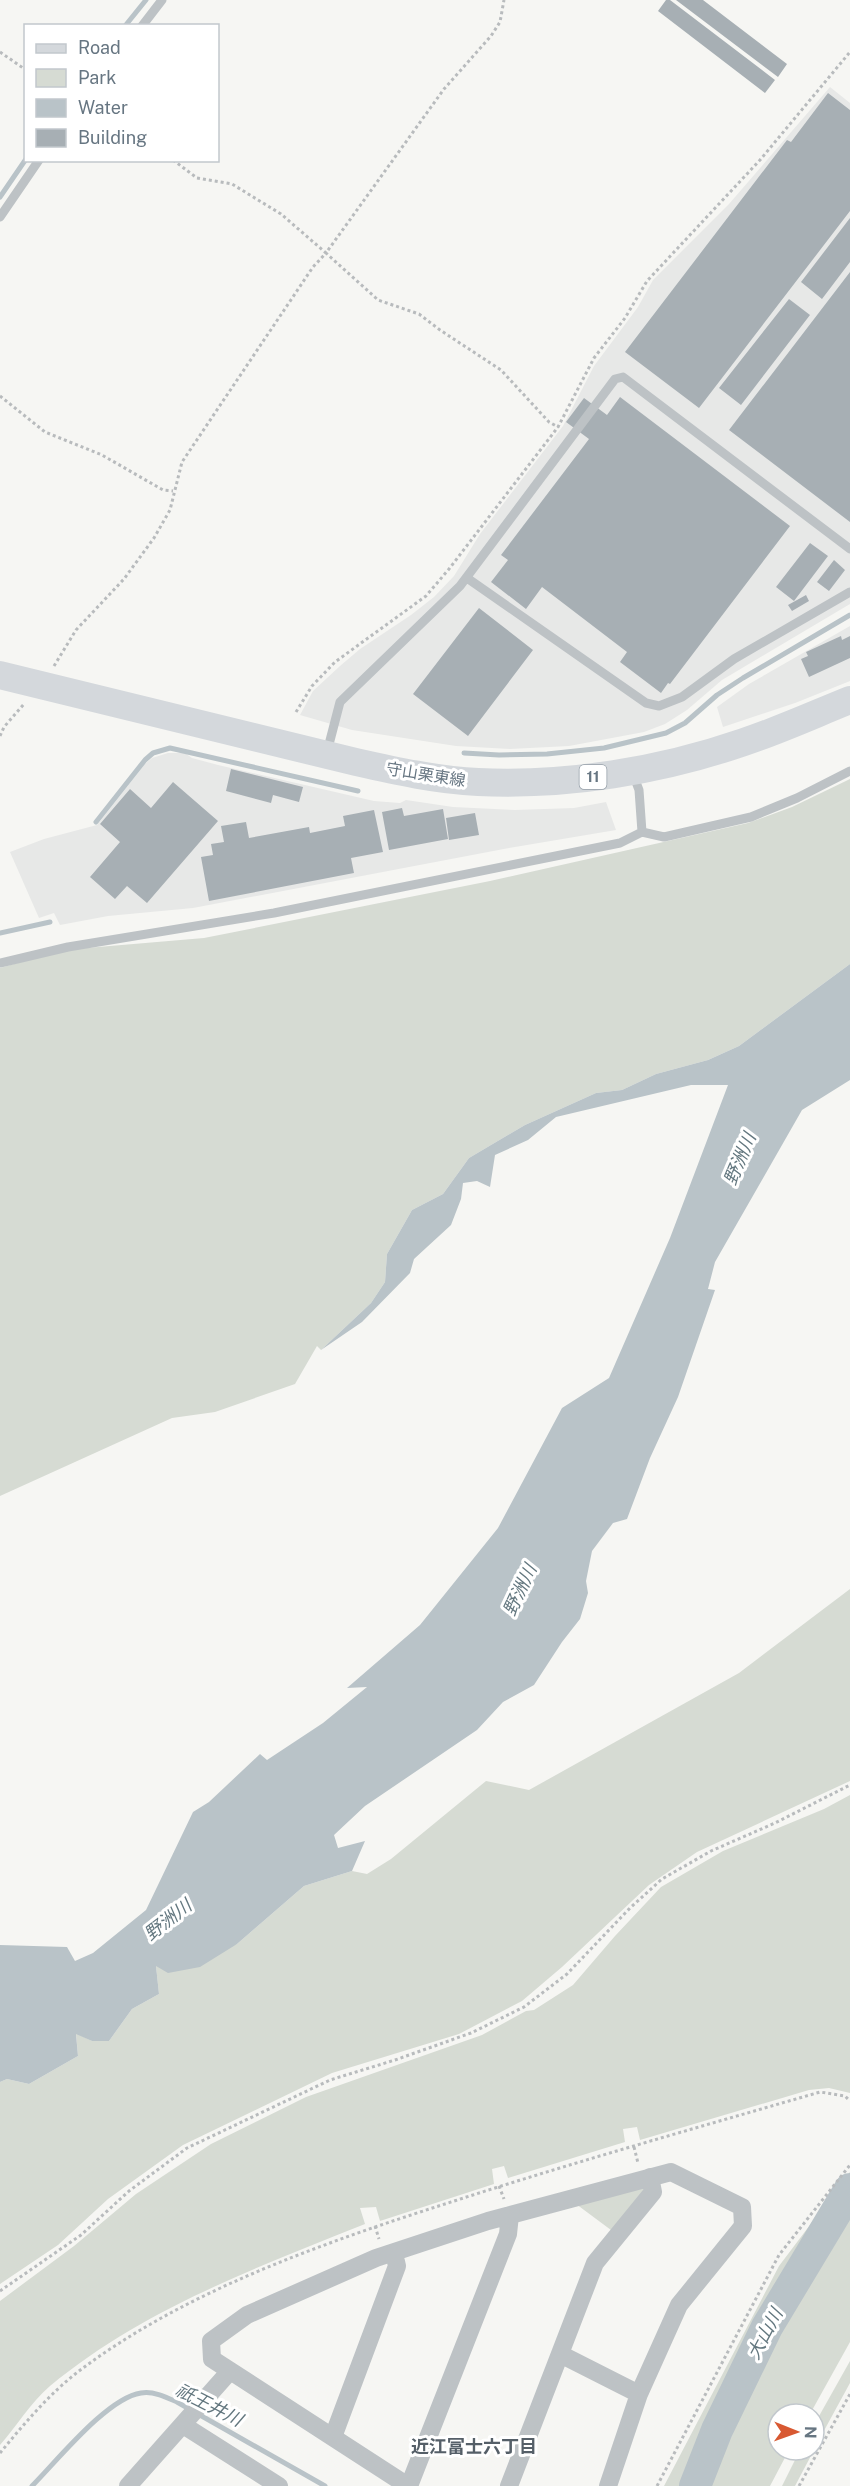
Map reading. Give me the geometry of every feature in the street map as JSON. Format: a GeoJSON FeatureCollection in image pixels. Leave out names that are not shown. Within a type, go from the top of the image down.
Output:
{"type":"FeatureCollection","features":[{"type":"Feature","properties":{"kind":"main road","name":"守山栗東線"},"geometry":{"type":"LineString","coordinates":[[0,675],[410,774],[477,782],[543,782],[632,772],[743,743],[850,700]]}},
{"type":"Feature","properties":{"kind":"street"},"geometry":{"type":"LineString","coordinates":[[510,2215],[508,2234],[409,2486],[212,2359],[211,2341],[247,2315],[312,2286],[394,2253],[510,2215],[671,2172],[742,2207],[743,2226],[680,2305],[639,2394],[608,2486]]}},
{"type":"Feature","properties":{"kind":"street"},"geometry":{"type":"LineString","coordinates":[[509,2486],[595,2262],[653,2192],[650,2177]]}},
{"type":"Feature","properties":{"kind":"street"},"geometry":{"type":"LineString","coordinates":[[333,2437],[397,2266],[394,2253]]}},
{"type":"Feature","properties":{"kind":"street"},"geometry":{"type":"LineString","coordinates":[[560,2354],[639,2394]]}},
{"type":"Feature","properties":{"kind":"street"},"geometry":{"type":"LineString","coordinates":[[128,2486],[230,2371]]}},
{"type":"Feature","properties":{"kind":"street"},"geometry":{"type":"LineString","coordinates":[[183,2425],[267,2483]]}},
{"type":"Feature","properties":{"kind":"lane"},"geometry":{"type":"LineString","coordinates":[[144,24],[162,0]]}},
{"type":"Feature","properties":{"kind":"lane"},"geometry":{"type":"LineString","coordinates":[[0,217],[38,162]]}},
{"type":"Feature","properties":{"kind":"lane"},"geometry":{"type":"LineString","coordinates":[[326,754],[340,702],[466,578],[615,379],[623,377],[850,549]]}},
{"type":"Feature","properties":{"kind":"lane"},"geometry":{"type":"LineString","coordinates":[[466,578],[645,704],[658,706],[682,698],[734,660],[850,592]]}},
{"type":"Feature","properties":{"kind":"lane"},"geometry":{"type":"LineString","coordinates":[[0,963],[68,947],[274,912],[505,867],[620,843],[642,832],[664,837],[751,817],[797,798],[850,771]]}},
{"type":"Feature","properties":{"kind":"lane"},"geometry":{"type":"LineString","coordinates":[[632,772],[639,790],[642,832]]}},
{"type":"Feature","properties":{"kind":"path"},"geometry":{"type":"LineString","coordinates":[[0,736],[4,727],[42,685],[76,630],[124,579],[154,538],[170,510],[182,462],[200,432],[306,276],[326,253],[379,181],[444,88],[491,36],[500,22],[504,0]]}},
{"type":"Feature","properties":{"kind":"path"},"geometry":{"type":"LineString","coordinates":[[0,52],[24,69]]}},
{"type":"Feature","properties":{"kind":"path"},"geometry":{"type":"LineString","coordinates":[[296,712],[312,686],[335,662],[426,596],[558,427],[594,358],[625,318],[647,281],[760,160],[822,89],[850,52]]}},
{"type":"Feature","properties":{"kind":"path"},"geometry":{"type":"LineString","coordinates":[[176,162],[197,178],[232,184],[281,214],[378,300],[419,314],[501,370],[549,422],[558,427]]}},
{"type":"Feature","properties":{"kind":"path"},"geometry":{"type":"LineString","coordinates":[[0,396],[45,432],[102,455],[163,490],[173,491]]}},
{"type":"Feature","properties":{"kind":"path"},"geometry":{"type":"LineString","coordinates":[[0,2291],[81,2235],[129,2191],[187,2148],[330,2080],[471,2033],[524,2007],[567,1974],[621,1916],[662,1879],[711,1851],[775,1823],[850,1785]]}},
{"type":"Feature","properties":{"kind":"path"},"geometry":{"type":"LineString","coordinates":[[657,2486],[779,2255],[850,2166]]}},
{"type":"Feature","properties":{"kind":"path"},"geometry":{"type":"LineString","coordinates":[[799,2486],[850,2394]]}},
{"type":"Feature","properties":{"kind":"shaded area"},"geometry":{"type":"Polygon","coordinates":[[[830,87],[850,103],[850,604],[722,680],[687,710],[665,724],[644,732],[569,746],[510,749],[456,746],[352,730],[300,715],[313,691],[340,666],[360,649],[434,597],[454,576],[480,534],[563,426],[594,366],[638,307],[653,280],[729,204],[830,87]]]}},
{"type":"Feature","properties":{"kind":"shaded area"},"geometry":{"type":"Polygon","coordinates":[[[850,626],[850,681],[795,703],[723,727],[717,707],[749,684],[850,626]]]}},
{"type":"Feature","properties":{"kind":"shaded area"},"geometry":{"type":"Polygon","coordinates":[[[168,753],[185,753],[192,758],[218,765],[374,801],[400,803],[406,800],[453,807],[515,810],[574,808],[606,802],[616,830],[193,908],[108,916],[60,925],[54,913],[39,918],[10,852],[44,839],[97,825],[145,764],[152,758],[168,753]]]}},
{"type":"Feature","properties":{"kind":"green space"},"geometry":{"type":"Polygon","coordinates":[[[850,779],[850,964],[739,1046],[708,1060],[656,1074],[622,1090],[596,1093],[525,1125],[469,1158],[443,1194],[412,1210],[387,1254],[385,1282],[371,1303],[321,1350],[317,1346],[295,1384],[215,1412],[172,1418],[0,1496],[0,968],[63,950],[204,938],[490,881],[748,823],[792,807],[850,779]]]}},
{"type":"Feature","properties":{"kind":"green space"},"geometry":{"type":"Polygon","coordinates":[[[850,1589],[850,1781],[697,1852],[649,1885],[562,1967],[522,2001],[459,2034],[332,2073],[183,2145],[108,2199],[58,2245],[0,2284],[0,2082],[7,2079],[29,2084],[78,2056],[76,2033],[92,2041],[109,2041],[132,2009],[159,1994],[156,1966],[237,1944],[304,1886],[352,1871],[367,1874],[391,1859],[486,1781],[529,1790],[739,1673],[850,1589]]]}},
{"type":"Feature","properties":{"kind":"green space"},"geometry":{"type":"Polygon","coordinates":[[[850,1795],[850,2093],[829,2088],[809,2090],[640,2140],[637,2127],[623,2129],[625,2142],[508,2178],[504,2166],[492,2169],[494,2184],[380,2221],[376,2207],[360,2208],[365,2224],[201,2293],[161,2313],[85,2359],[43,2392],[0,2445],[0,2301],[74,2246],[136,2194],[211,2144],[306,2097],[482,2035],[526,2011],[534,2010],[573,1985],[661,1887],[723,1851],[824,1809],[850,1795]]]}},
{"type":"Feature","properties":{"kind":"green space"},"geometry":{"type":"Polygon","coordinates":[[[850,2172],[850,2194],[796,2266],[724,2391],[680,2486],[664,2486],[779,2266],[850,2172]]]}},
{"type":"Feature","properties":{"kind":"green space"},"geometry":{"type":"Polygon","coordinates":[[[650,2185],[611,2230],[576,2204],[650,2185]]]}},
{"type":"Feature","properties":{"kind":"green space"},"geometry":{"type":"Polygon","coordinates":[[[850,2218],[850,2342],[817,2402],[766,2402],[766,2462],[783,2462],[770,2486],[691,2486],[769,2337],[850,2218]]]}},
{"type":"Feature","properties":{"kind":"green space"},"geometry":{"type":"Polygon","coordinates":[[[850,2361],[850,2383],[826,2427],[826,2404],[850,2361]]]}},
{"type":"Feature","properties":{"kind":"green space"},"geometry":{"type":"Polygon","coordinates":[[[794,2462],[808,2462],[795,2486],[782,2486],[794,2462]]]}},
{"type":"Feature","properties":{"kind":"water","name":"野洲川"},"geometry":{"type":"Polygon","coordinates":[[[850,964],[850,1080],[802,1110],[715,1262],[708,1289],[715,1290],[678,1397],[650,1458],[627,1519],[613,1523],[592,1551],[586,1581],[588,1593],[580,1619],[534,1685],[503,1702],[477,1730],[365,1806],[334,1835],[338,1848],[365,1841],[352,1871],[304,1886],[237,1944],[200,1967],[168,1973],[156,1966],[159,1994],[132,2009],[109,2041],[92,2041],[76,2034],[78,2056],[29,2084],[7,2079],[0,2082],[0,1945],[67,1947],[75,1961],[93,1953],[146,1910],[193,1812],[209,1802],[260,1754],[267,1760],[323,1723],[367,1687],[347,1688],[420,1625],[498,1528],[562,1408],[609,1378],[670,1238],[728,1085],[691,1085],[556,1117],[528,1140],[495,1155],[490,1187],[477,1181],[463,1183],[461,1199],[451,1225],[414,1259],[410,1273],[362,1322],[321,1350],[371,1303],[385,1282],[387,1254],[412,1210],[443,1194],[469,1158],[525,1125],[596,1093],[622,1090],[656,1074],[708,1060],[739,1046],[850,964]]]}},
{"type":"Feature","properties":{"kind":"building"},"geometry":{"type":"Polygon","coordinates":[[[666,0],[670,0],[775,80],[765,93],[658,11],[666,0]]]}},
{"type":"Feature","properties":{"kind":"building"},"geometry":{"type":"Polygon","coordinates":[[[676,0],[703,0],[787,64],[778,77],[676,0]]]}},
{"type":"Feature","properties":{"kind":"building"},"geometry":{"type":"Polygon","coordinates":[[[828,93],[850,110],[850,211],[699,408],[625,352],[787,140],[791,142],[828,93]]]}},
{"type":"Feature","properties":{"kind":"building"},"geometry":{"type":"Polygon","coordinates":[[[850,218],[850,262],[822,299],[801,282],[850,218]]]}},
{"type":"Feature","properties":{"kind":"building"},"geometry":{"type":"Polygon","coordinates":[[[850,272],[850,522],[729,430],[850,272]]]}},
{"type":"Feature","properties":{"kind":"building"},"geometry":{"type":"Polygon","coordinates":[[[789,299],[810,315],[741,405],[719,388],[789,299]]]}},
{"type":"Feature","properties":{"kind":"building"},"geometry":{"type":"Polygon","coordinates":[[[620,397],[790,526],[661,693],[620,662],[627,652],[542,587],[526,609],[491,582],[508,560],[501,555],[589,439],[566,422],[584,398],[607,415],[620,397]]]}},
{"type":"Feature","properties":{"kind":"building"},"geometry":{"type":"Polygon","coordinates":[[[810,543],[828,556],[794,601],[776,587],[810,543]]]}},
{"type":"Feature","properties":{"kind":"building"},"geometry":{"type":"Polygon","coordinates":[[[834,560],[845,570],[829,591],[817,582],[834,560]]]}},
{"type":"Feature","properties":{"kind":"building"},"geometry":{"type":"Polygon","coordinates":[[[806,595],[809,601],[792,611],[788,605],[806,595]]]}},
{"type":"Feature","properties":{"kind":"building"},"geometry":{"type":"Polygon","coordinates":[[[479,608],[533,650],[468,736],[413,694],[479,608]]]}},
{"type":"Feature","properties":{"kind":"building"},"geometry":{"type":"Polygon","coordinates":[[[841,636],[842,640],[850,636],[850,658],[809,677],[801,659],[808,656],[806,652],[841,636]]]}},
{"type":"Feature","properties":{"kind":"building"},"geometry":{"type":"Polygon","coordinates":[[[231,769],[303,787],[299,802],[273,795],[271,803],[226,791],[231,769]]]}},
{"type":"Feature","properties":{"kind":"building"},"geometry":{"type":"Polygon","coordinates":[[[173,782],[218,821],[147,903],[127,886],[115,899],[90,877],[120,842],[100,824],[130,789],[151,808],[173,782]]]}},
{"type":"Feature","properties":{"kind":"building"},"geometry":{"type":"Polygon","coordinates":[[[402,808],[404,816],[443,809],[448,839],[389,850],[382,812],[402,808]]]}},
{"type":"Feature","properties":{"kind":"building"},"geometry":{"type":"Polygon","coordinates":[[[374,810],[383,852],[351,858],[354,873],[209,901],[201,857],[213,855],[211,844],[224,842],[221,826],[246,822],[249,838],[309,827],[310,833],[345,826],[343,816],[374,810]]]}},
{"type":"Feature","properties":{"kind":"building"},"geometry":{"type":"Polygon","coordinates":[[[475,813],[479,835],[449,840],[446,818],[475,813]]]}},
{"type":"Feature","properties":{"kind":"waterway"},"geometry":{"type":"LineString","coordinates":[[127,24],[146,0]]}},
{"type":"Feature","properties":{"kind":"waterway"},"geometry":{"type":"LineString","coordinates":[[0,197],[24,162]]}},
{"type":"Feature","properties":{"kind":"waterway"},"geometry":{"type":"LineString","coordinates":[[464,753],[547,754],[604,748],[666,733],[685,723],[717,695],[743,678],[850,615]]}},
{"type":"Feature","properties":{"kind":"waterway"},"geometry":{"type":"LineString","coordinates":[[96,822],[145,760],[153,753],[170,748],[358,791]]}},
{"type":"Feature","properties":{"kind":"waterway"},"geometry":{"type":"LineString","coordinates":[[0,933],[50,922]]}},
{"type":"Feature","properties":{"kind":"waterway","name":"大山川"},"geometry":{"type":"LineString","coordinates":[[695,2486],[717,2430],[767,2327],[850,2189]]}},
{"type":"Feature","properties":{"kind":"waterway","name":"祇王井川"},"geometry":{"type":"LineString","coordinates":[[32,2486],[98,2418],[128,2397],[141,2393],[160,2395],[177,2402],[325,2486]]}},
{"type":"Feature","properties":{"kind":"district","name":"近江富士六丁目"},"geometry":{"type":"Point","coordinates":[474,2447]}}]}
